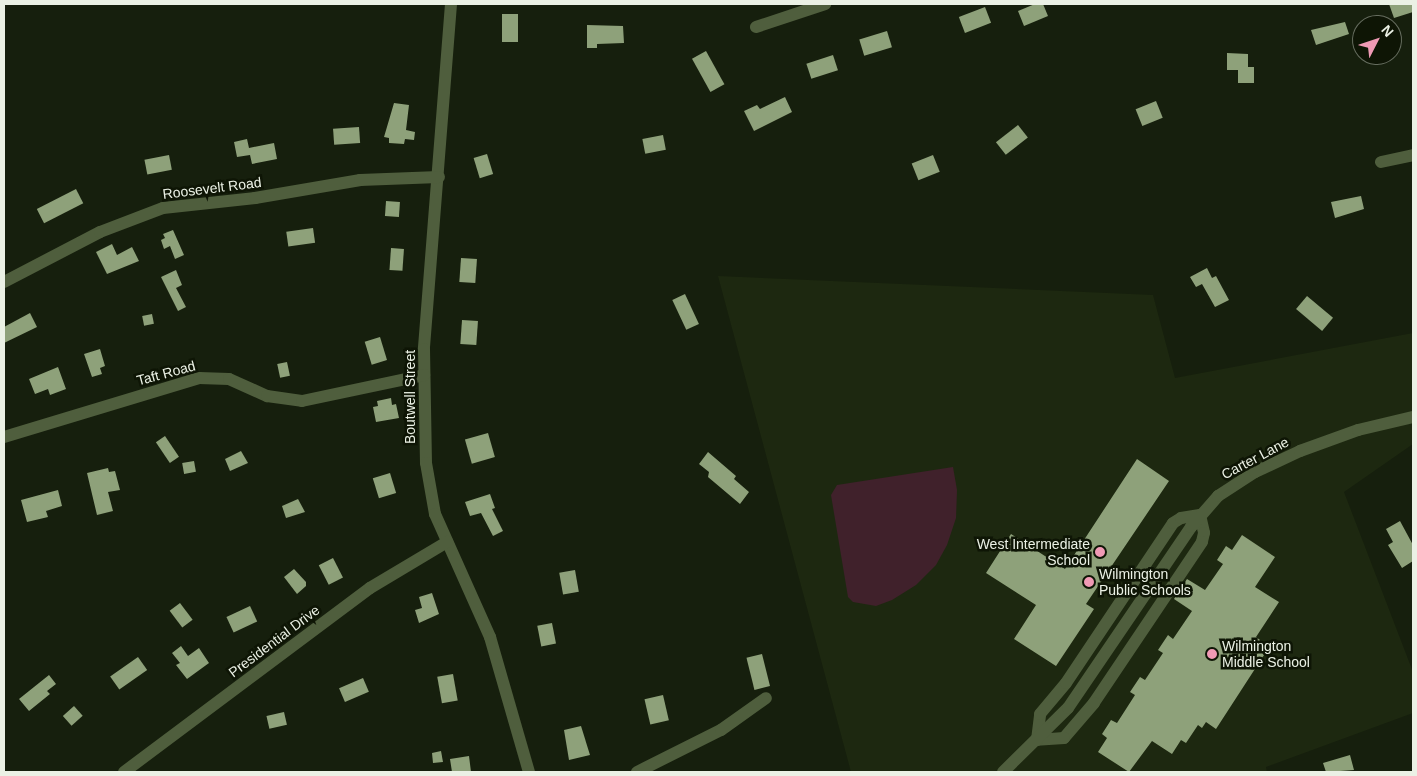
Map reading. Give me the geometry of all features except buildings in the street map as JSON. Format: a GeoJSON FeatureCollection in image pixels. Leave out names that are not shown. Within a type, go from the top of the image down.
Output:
{"type":"FeatureCollection","features":[{"type":"Feature","properties":{"kind":"street","name":"Boutwell Street"},"geometry":{"type":"LineString","coordinates":[[451,4],[424,375],[426,463],[435,514],[490,637],[529,772]]}},
{"type":"Feature","properties":{"kind":"street"},"geometry":{"type":"LineString","coordinates":[[756,27],[826,4]]}},
{"type":"Feature","properties":{"kind":"street"},"geometry":{"type":"LineString","coordinates":[[1381,162],[1413,155]]}},
{"type":"Feature","properties":{"kind":"street","name":"Roosevelt Road"},"geometry":{"type":"LineString","coordinates":[[4,282],[100,232],[163,208],[255,198],[360,180],[439,177]]}},
{"type":"Feature","properties":{"kind":"street","name":"Taft Road"},"geometry":{"type":"LineString","coordinates":[[4,437],[199,378],[229,379],[267,396],[302,401],[424,375]]}},
{"type":"Feature","properties":{"kind":"street","name":"Carter Lane"},"geometry":{"type":"LineString","coordinates":[[1003,772],[1037,740],[1080,693],[1200,514],[1225,491],[1271,463],[1358,430],[1413,417]]}},
{"type":"Feature","properties":{"kind":"street"},"geometry":{"type":"LineString","coordinates":[[1037,740],[1064,738],[1094,703],[1202,542],[1204,535],[1200,514]]}},
{"type":"Feature","properties":{"kind":"street","name":"Presidential Drive"},"geometry":{"type":"LineString","coordinates":[[124,772],[370,588],[447,542]]}},
{"type":"Feature","properties":{"kind":"street"},"geometry":{"type":"LineString","coordinates":[[637,772],[721,730],[766,698]]}},
{"type":"Feature","properties":{"kind":"shaded area","name":"Wilmington Public Schools"},"geometry":{"type":"Polygon","coordinates":[[[718,276],[1153,295],[1175,378],[1413,333],[1413,444],[1344,492],[1413,672],[1413,713],[1266,767],[1267,772],[851,772],[718,276]]]}},
{"type":"Feature","properties":{"kind":"shaded area"},"geometry":{"type":"Polygon","coordinates":[[[953,467],[957,490],[956,518],[947,545],[936,565],[916,585],[892,600],[876,606],[853,602],[848,597],[831,495],[837,485],[953,467]]]}},
{"type":"Feature","properties":{"kind":"place","name":"West Intermediate School"},"geometry":{"type":"Point","coordinates":[1100,552]}},
{"type":"Feature","properties":{"kind":"place","name":"Wilmington Public Schools"},"geometry":{"type":"Point","coordinates":[1089,582]}},
{"type":"Feature","properties":{"kind":"place","name":"Wilmington Middle School"},"geometry":{"type":"Point","coordinates":[1212,654]}}]}
